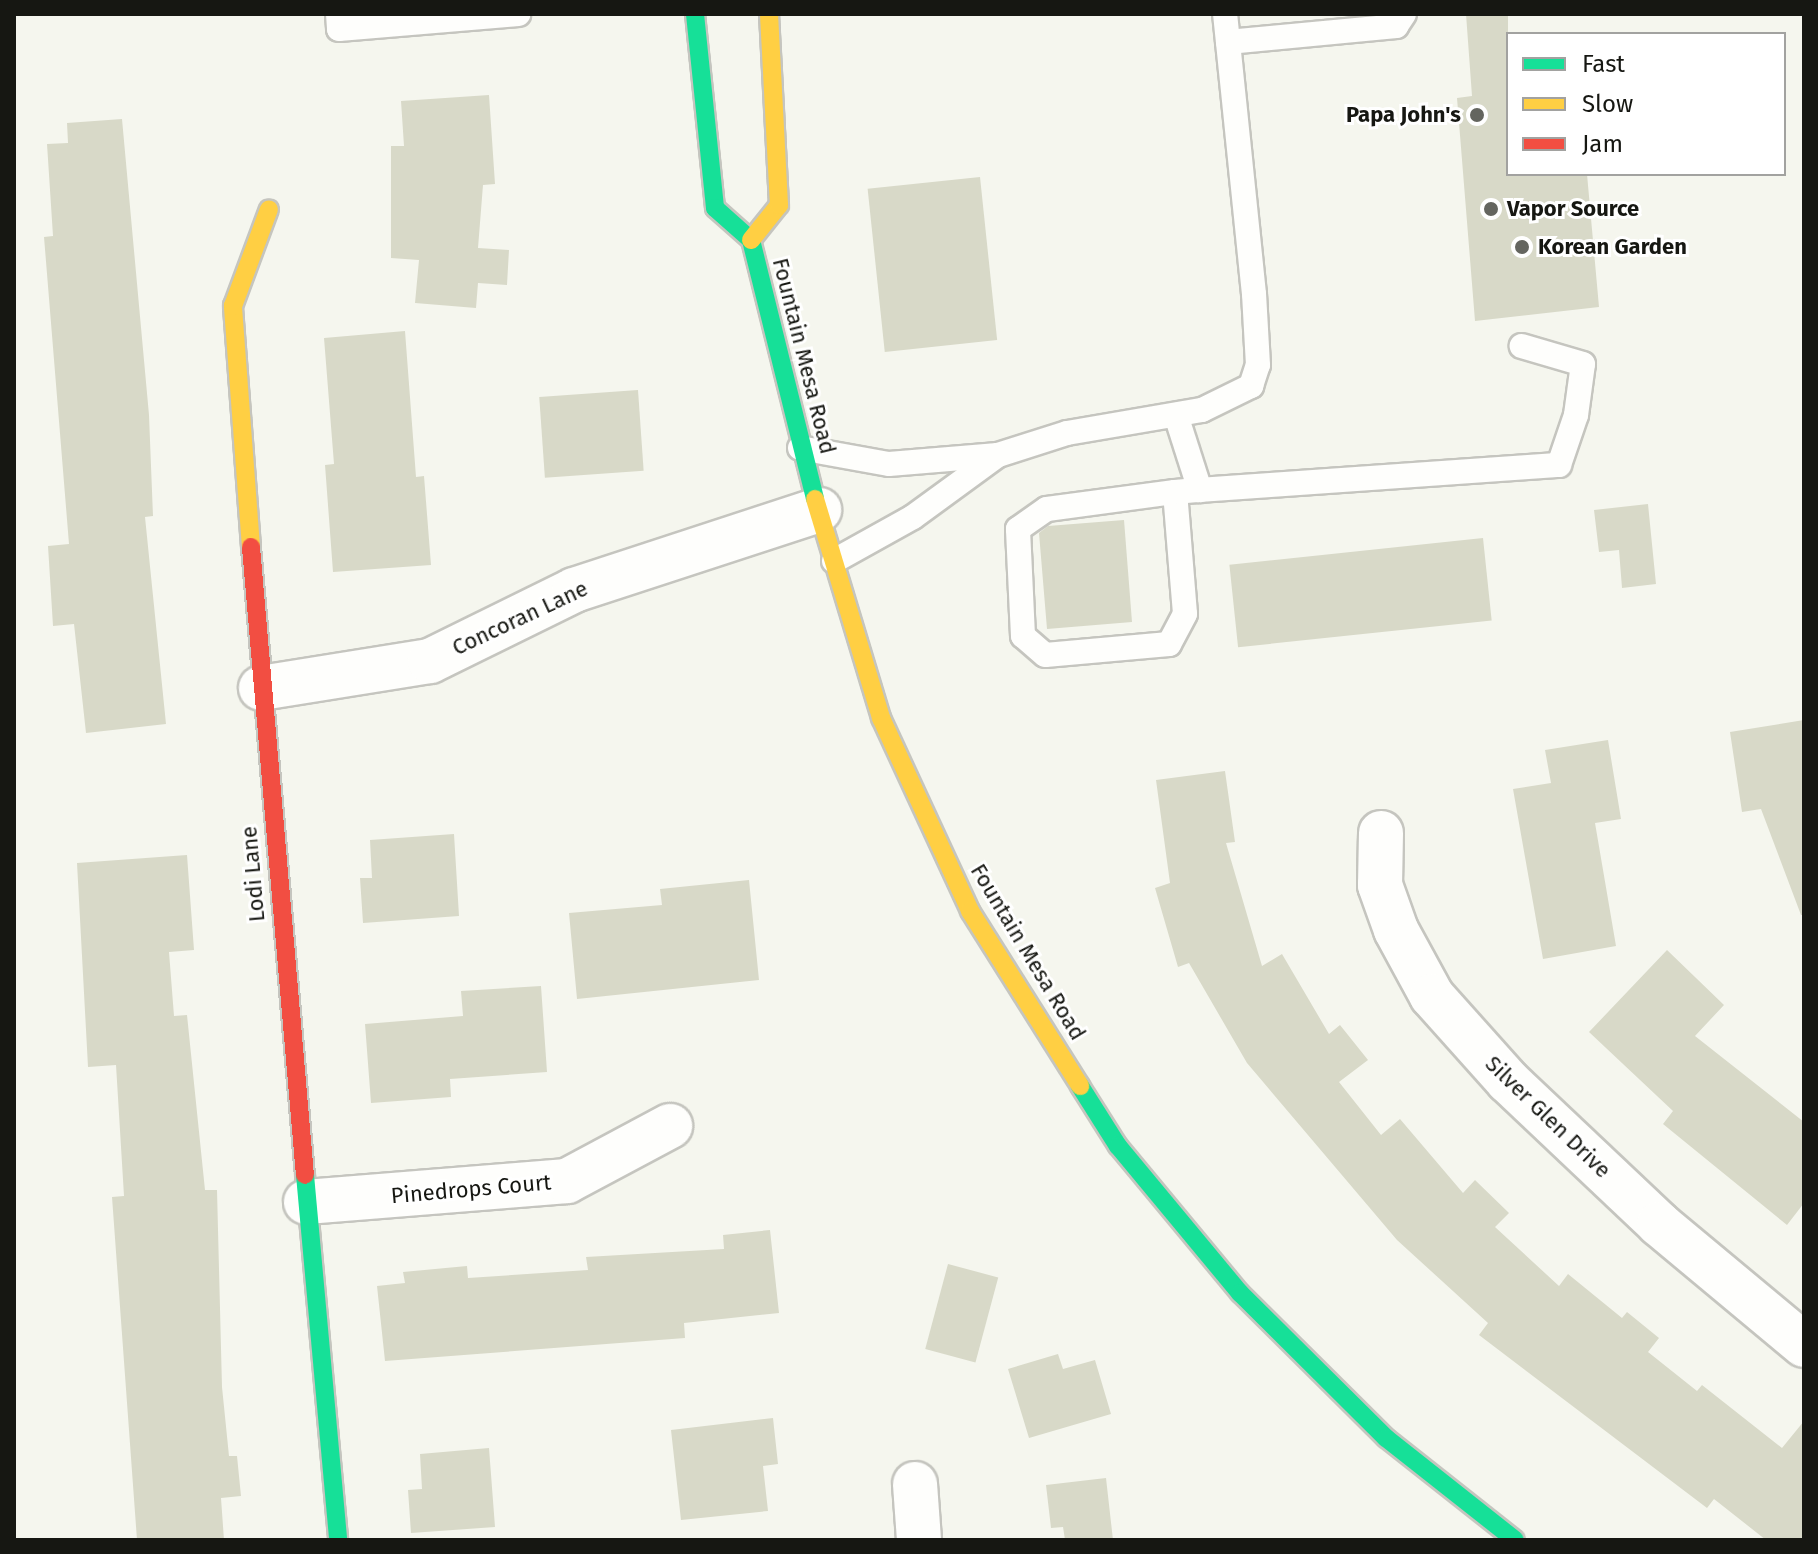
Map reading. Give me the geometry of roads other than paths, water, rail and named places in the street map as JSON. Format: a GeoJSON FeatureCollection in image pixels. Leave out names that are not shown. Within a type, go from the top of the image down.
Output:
{"type":"FeatureCollection","features":[{"type":"Feature","properties":{"kind":"main road","name":"Fountain Mesa Road"},"geometry":{"type":"LineString","coordinates":[[695,14],[715,208],[751,240],[800,448],[881,718],[970,911],[1118,1146],[1240,1293],[1375,1427],[1515,1540]]}},
{"type":"Feature","properties":{"kind":"main road","name":"Fountain Mesa Road"},"geometry":{"type":"LineString","coordinates":[[751,240],[779,205],[769,14]]}},
{"type":"Feature","properties":{"kind":"main road","name":"Lodi Lane"},"geometry":{"type":"LineString","coordinates":[[269,209],[233,306],[261,688],[338,1540]]}},
{"type":"Feature","properties":{"kind":"street","name":"Concoran Lane"},"geometry":{"type":"LineString","coordinates":[[261,688],[430,661],[574,590],[819,510]]}},
{"type":"Feature","properties":{"kind":"street","name":"Silver Glen Drive"},"geometry":{"type":"LineString","coordinates":[[1381,833],[1380,885],[1396,930],[1432,996],[1508,1081],[1627,1194],[1804,1345]]}},
{"type":"Feature","properties":{"kind":"street","name":"Pinedrops Court"},"geometry":{"type":"LineString","coordinates":[[306,1202],[567,1181],[670,1126]]}},
{"type":"Feature","properties":{"kind":"street"},"geometry":{"type":"LineString","coordinates":[[915,1484],[919,1540]]}},
{"type":"Feature","properties":{"kind":"lane"},"geometry":{"type":"LineString","coordinates":[[338,14],[339,29],[518,14]]}},
{"type":"Feature","properties":{"kind":"lane"},"geometry":{"type":"LineString","coordinates":[[800,448],[889,464],[998,455],[1067,433],[1176,415],[1230,399],[1251,386],[1258,365],[1225,14]]}},
{"type":"Feature","properties":{"kind":"lane"},"geometry":{"type":"LineString","coordinates":[[1228,42],[1283,25],[1396,26],[1404,14]]}},
{"type":"Feature","properties":{"kind":"lane"},"geometry":{"type":"LineString","coordinates":[[1175,492],[1185,614],[1169,644],[1045,655],[1023,636],[1018,529],[1047,509],[1175,492],[1559,465],[1576,415],[1583,364],[1522,346]]}},
{"type":"Feature","properties":{"kind":"lane"},"geometry":{"type":"LineString","coordinates":[[1176,415],[1200,490]]}},
{"type":"Feature","properties":{"kind":"lane"},"geometry":{"type":"LineString","coordinates":[[834,561],[913,517],[998,455]]}},
{"type":"Feature","properties":{"kind":"place","name":"Papa John's"},"geometry":{"type":"Point","coordinates":[1477,115]}},
{"type":"Feature","properties":{"kind":"place","name":"Vapor Source"},"geometry":{"type":"Point","coordinates":[1491,209]}},
{"type":"Feature","properties":{"kind":"place","name":"Korean Garden"},"geometry":{"type":"Point","coordinates":[1522,247]}}]}
